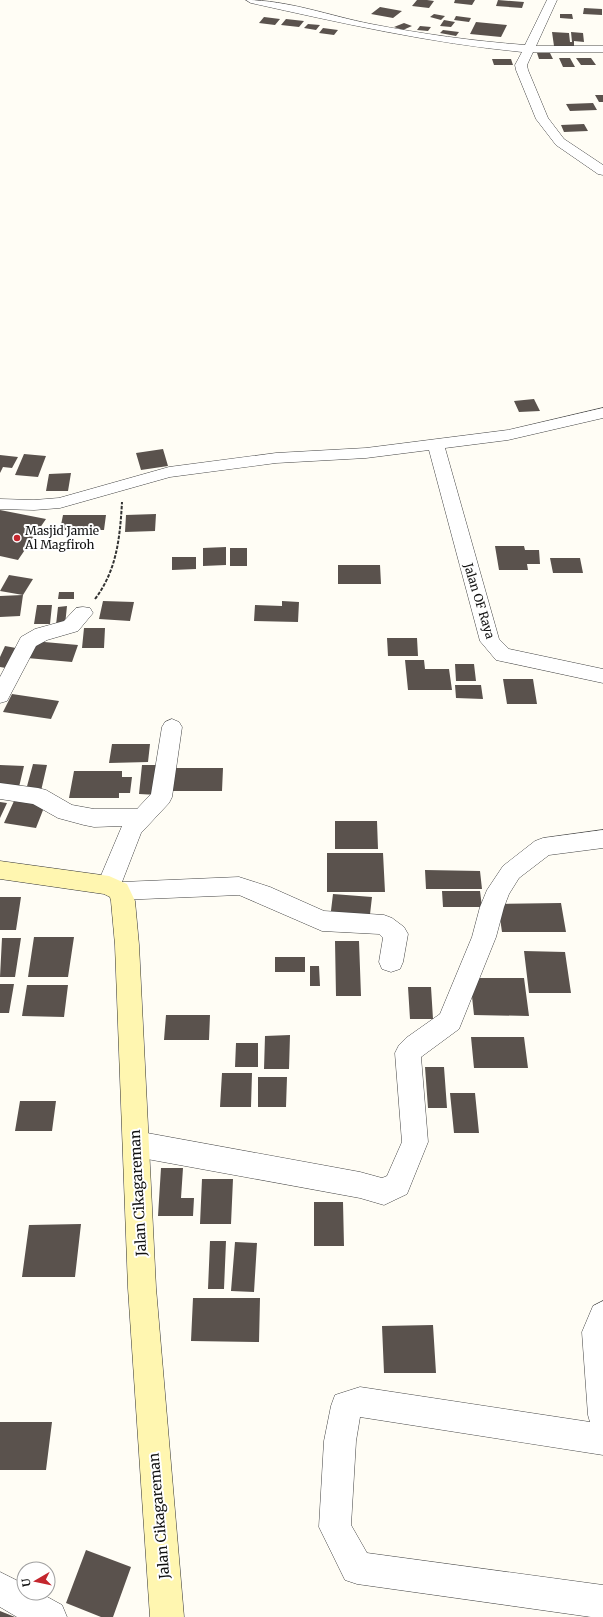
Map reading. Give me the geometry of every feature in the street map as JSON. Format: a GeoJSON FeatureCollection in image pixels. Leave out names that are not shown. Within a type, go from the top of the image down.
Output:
{"type":"FeatureCollection","features":[{"type":"Feature","properties":{"kind":"street"},"geometry":{"type":"LineString","coordinates":[[251,0],[371,27],[474,44],[530,48],[603,49]]}},
{"type":"Feature","properties":{"kind":"street"},"geometry":{"type":"LineString","coordinates":[[552,0],[521,65],[522,70],[542,119],[560,142],[603,171]]}},
{"type":"Feature","properties":{"kind":"street"},"geometry":{"type":"LineString","coordinates":[[0,504],[34,505],[60,503],[169,472],[269,459],[366,453],[508,436],[603,413]]}},
{"type":"Feature","properties":{"kind":"street","name":"Jalan OF Raya"},"geometry":{"type":"LineString","coordinates":[[436,444],[490,642],[503,655],[603,676]]}},
{"type":"Feature","properties":{"kind":"street"},"geometry":{"type":"LineString","coordinates":[[0,696],[28,642],[42,634],[58,631],[71,626],[83,613]]}},
{"type":"Feature","properties":{"kind":"street"},"geometry":{"type":"LineString","coordinates":[[114,888],[132,828],[161,797],[172,727]]}},
{"type":"Feature","properties":{"kind":"street"},"geometry":{"type":"LineString","coordinates":[[0,791],[38,796],[66,812],[94,818],[142,818]]}},
{"type":"Feature","properties":{"kind":"street"},"geometry":{"type":"LineString","coordinates":[[136,1144],[360,1185],[384,1192],[397,1185],[415,1142],[408,1054],[415,1046],[450,1021],[484,937],[492,907],[499,890],[511,872],[542,847],[603,839]]}},
{"type":"Feature","properties":{"kind":"street"},"geometry":{"type":"LineString","coordinates":[[0,870],[114,888],[239,886],[262,894],[322,921],[384,925],[396,934],[390,962]]}},
{"type":"Feature","properties":{"kind":"street","name":"Jalan Cikagareman"},"geometry":{"type":"LineString","coordinates":[[114,888],[123,901],[128,944],[129,1018],[142,1296],[167,1617]]}},
{"type":"Feature","properties":{"kind":"street"},"geometry":{"type":"LineString","coordinates":[[603,1316],[597,1332],[603,1414]]}},
{"type":"Feature","properties":{"kind":"street"},"geometry":{"type":"LineString","coordinates":[[603,1439],[360,1402],[346,1406],[340,1441],[334,1527],[357,1568],[603,1602]]}},
{"type":"Feature","properties":{"kind":"street"},"geometry":{"type":"LineString","coordinates":[[0,1589],[50,1617]]}},
{"type":"Feature","properties":{"kind":"path"},"geometry":{"type":"LineString","coordinates":[[83,613],[103,590],[114,566],[121,515],[123,485]]}},
{"type":"Feature","properties":{"kind":"building"},"geometry":{"type":"Polygon","coordinates":[[[417,0],[434,1],[429,8],[412,6],[417,0]]]}},
{"type":"Feature","properties":{"kind":"building"},"geometry":{"type":"Polygon","coordinates":[[[455,0],[475,0],[472,5],[454,3],[455,0]]]}},
{"type":"Feature","properties":{"kind":"building"},"geometry":{"type":"Polygon","coordinates":[[[498,0],[524,2],[522,8],[496,6],[498,0]]]}},
{"type":"Feature","properties":{"kind":"building"},"geometry":{"type":"Polygon","coordinates":[[[380,7],[402,11],[393,18],[371,14],[380,7]]]}},
{"type":"Feature","properties":{"kind":"building"},"geometry":{"type":"Polygon","coordinates":[[[584,8],[602,9],[602,15],[583,14],[584,8]]]}},
{"type":"Feature","properties":{"kind":"building"},"geometry":{"type":"Polygon","coordinates":[[[434,14],[445,16],[441,20],[430,17],[434,14]]]}},
{"type":"Feature","properties":{"kind":"building"},"geometry":{"type":"Polygon","coordinates":[[[560,14],[572,14],[573,19],[560,18],[560,14]]]}},
{"type":"Feature","properties":{"kind":"building"},"geometry":{"type":"Polygon","coordinates":[[[456,16],[471,18],[469,22],[454,20],[456,16]]]}},
{"type":"Feature","properties":{"kind":"building"},"geometry":{"type":"Polygon","coordinates":[[[264,17],[280,19],[275,25],[259,23],[264,17]]]}},
{"type":"Feature","properties":{"kind":"building"},"geometry":{"type":"Polygon","coordinates":[[[286,19],[304,21],[299,27],[281,25],[286,19]]]}},
{"type":"Feature","properties":{"kind":"building"},"geometry":{"type":"Polygon","coordinates":[[[444,20],[455,22],[451,27],[440,26],[444,20]]]}},
{"type":"Feature","properties":{"kind":"building"},"geometry":{"type":"Polygon","coordinates":[[[476,22],[507,25],[501,37],[470,34],[476,22]]]}},
{"type":"Feature","properties":{"kind":"building"},"geometry":{"type":"Polygon","coordinates":[[[404,23],[412,26],[403,30],[394,27],[404,23]]]}},
{"type":"Feature","properties":{"kind":"building"},"geometry":{"type":"Polygon","coordinates":[[[308,24],[320,25],[316,30],[304,28],[308,24]]]}},
{"type":"Feature","properties":{"kind":"building"},"geometry":{"type":"Polygon","coordinates":[[[420,26],[431,27],[428,31],[417,30],[420,26]]]}},
{"type":"Feature","properties":{"kind":"building"},"geometry":{"type":"Polygon","coordinates":[[[323,28],[338,30],[334,35],[319,33],[323,28]]]}},
{"type":"Feature","properties":{"kind":"building"},"geometry":{"type":"Polygon","coordinates":[[[443,30],[459,32],[456,36],[440,33],[443,30]]]}},
{"type":"Feature","properties":{"kind":"building"},"geometry":{"type":"Polygon","coordinates":[[[552,32],[569,33],[570,42],[572,42],[571,32],[583,33],[584,42],[574,41],[574,46],[554,46],[552,32]]]}},
{"type":"Feature","properties":{"kind":"building"},"geometry":{"type":"Polygon","coordinates":[[[537,53],[550,53],[553,59],[539,59],[537,53]]]}},
{"type":"Feature","properties":{"kind":"building"},"geometry":{"type":"Polygon","coordinates":[[[559,58],[570,58],[575,67],[563,67],[559,58]]]}},
{"type":"Feature","properties":{"kind":"building"},"geometry":{"type":"Polygon","coordinates":[[[576,58],[591,58],[596,65],[581,65],[576,58]]]}},
{"type":"Feature","properties":{"kind":"building"},"geometry":{"type":"Polygon","coordinates":[[[492,59],[511,59],[513,65],[494,65],[492,59]]]}},
{"type":"Feature","properties":{"kind":"building"},"geometry":{"type":"Polygon","coordinates":[[[595,95],[603,95],[603,102],[599,102],[595,95]]]}},
{"type":"Feature","properties":{"kind":"building"},"geometry":{"type":"Polygon","coordinates":[[[593,103],[597,110],[570,111],[566,104],[593,103]]]}},
{"type":"Feature","properties":{"kind":"building"},"geometry":{"type":"Polygon","coordinates":[[[584,124],[588,131],[564,132],[561,125],[584,124]]]}},
{"type":"Feature","properties":{"kind":"building"},"geometry":{"type":"Polygon","coordinates":[[[534,399],[540,411],[519,412],[514,401],[534,399]]]}},
{"type":"Feature","properties":{"kind":"building"},"geometry":{"type":"Polygon","coordinates":[[[163,449],[168,466],[141,470],[136,453],[163,449]]]}},
{"type":"Feature","properties":{"kind":"building"},"geometry":{"type":"Polygon","coordinates":[[[24,454],[46,456],[38,477],[15,475],[24,454]]]}},
{"type":"Feature","properties":{"kind":"building"},"geometry":{"type":"Polygon","coordinates":[[[0,455],[18,457],[12,468],[3,467],[0,473],[0,455]]]}},
{"type":"Feature","properties":{"kind":"building"},"geometry":{"type":"Polygon","coordinates":[[[71,473],[68,491],[46,491],[49,474],[71,473]]]}},
{"type":"Feature","properties":{"kind":"building","name":"Masjid Jamie Al Magfiroh"},"geometry":{"type":"Polygon","coordinates":[[[0,510],[46,519],[18,560],[0,556],[0,510]]]}},
{"type":"Feature","properties":{"kind":"building"},"geometry":{"type":"Polygon","coordinates":[[[156,514],[155,531],[125,532],[126,515],[156,514]]]}},
{"type":"Feature","properties":{"kind":"building"},"geometry":{"type":"Polygon","coordinates":[[[63,515],[106,515],[104,530],[60,530],[63,515]]]}},
{"type":"Feature","properties":{"kind":"building"},"geometry":{"type":"Polygon","coordinates":[[[495,546],[524,546],[525,550],[539,550],[540,564],[527,564],[528,570],[499,570],[495,546]]]}},
{"type":"Feature","properties":{"kind":"building"},"geometry":{"type":"Polygon","coordinates":[[[226,547],[226,565],[203,566],[203,548],[226,547]]]}},
{"type":"Feature","properties":{"kind":"building"},"geometry":{"type":"Polygon","coordinates":[[[230,548],[247,548],[247,566],[230,566],[230,548]]]}},
{"type":"Feature","properties":{"kind":"building"},"geometry":{"type":"Polygon","coordinates":[[[172,557],[196,557],[196,569],[172,570],[172,557]]]}},
{"type":"Feature","properties":{"kind":"building"},"geometry":{"type":"Polygon","coordinates":[[[550,558],[580,558],[583,573],[553,573],[550,558]]]}},
{"type":"Feature","properties":{"kind":"building"},"geometry":{"type":"Polygon","coordinates":[[[338,565],[380,565],[381,584],[338,584],[338,565]]]}},
{"type":"Feature","properties":{"kind":"building"},"geometry":{"type":"Polygon","coordinates":[[[9,575],[33,579],[23,595],[0,591],[9,575]]]}},
{"type":"Feature","properties":{"kind":"building"},"geometry":{"type":"Polygon","coordinates":[[[59,592],[74,592],[74,599],[58,599],[59,592]]]}},
{"type":"Feature","properties":{"kind":"building"},"geometry":{"type":"Polygon","coordinates":[[[23,595],[20,616],[0,617],[0,596],[23,595]]]}},
{"type":"Feature","properties":{"kind":"building"},"geometry":{"type":"Polygon","coordinates":[[[103,601],[134,602],[130,621],[99,619],[103,601]]]}},
{"type":"Feature","properties":{"kind":"building"},"geometry":{"type":"Polygon","coordinates":[[[282,601],[299,602],[298,622],[254,621],[255,605],[282,606],[282,601]]]}},
{"type":"Feature","properties":{"kind":"building"},"geometry":{"type":"Polygon","coordinates":[[[37,605],[52,605],[50,624],[34,624],[37,605]]]}},
{"type":"Feature","properties":{"kind":"building"},"geometry":{"type":"Polygon","coordinates":[[[67,606],[65,625],[56,625],[58,607],[67,606]]]}},
{"type":"Feature","properties":{"kind":"building"},"geometry":{"type":"Polygon","coordinates":[[[84,628],[105,628],[104,648],[82,648],[84,628]]]}},
{"type":"Feature","properties":{"kind":"building"},"geometry":{"type":"Polygon","coordinates":[[[387,638],[417,638],[418,656],[388,656],[387,638]]]}},
{"type":"Feature","properties":{"kind":"building"},"geometry":{"type":"Polygon","coordinates":[[[33,641],[78,645],[72,662],[27,658],[33,641]]]}},
{"type":"Feature","properties":{"kind":"building"},"geometry":{"type":"Polygon","coordinates":[[[5,646],[16,648],[6,668],[0,667],[0,657],[5,646]]]}},
{"type":"Feature","properties":{"kind":"building"},"geometry":{"type":"Polygon","coordinates":[[[405,660],[424,660],[425,669],[449,669],[452,690],[408,690],[405,660]]]}},
{"type":"Feature","properties":{"kind":"building"},"geometry":{"type":"Polygon","coordinates":[[[455,664],[474,664],[476,681],[456,681],[455,664]]]}},
{"type":"Feature","properties":{"kind":"building"},"geometry":{"type":"Polygon","coordinates":[[[503,679],[533,679],[537,704],[507,704],[503,679]]]}},
{"type":"Feature","properties":{"kind":"building"},"geometry":{"type":"Polygon","coordinates":[[[455,685],[481,685],[483,699],[456,698],[455,685]]]}},
{"type":"Feature","properties":{"kind":"building"},"geometry":{"type":"Polygon","coordinates":[[[12,694],[59,701],[51,719],[3,712],[12,694]]]}},
{"type":"Feature","properties":{"kind":"building"},"geometry":{"type":"Polygon","coordinates":[[[112,744],[150,744],[148,762],[109,763],[112,744]]]}},
{"type":"Feature","properties":{"kind":"building"},"geometry":{"type":"Polygon","coordinates":[[[33,764],[47,765],[41,791],[26,790],[33,764]]]}},
{"type":"Feature","properties":{"kind":"building"},"geometry":{"type":"Polygon","coordinates":[[[0,765],[24,766],[19,787],[0,786],[0,765]]]}},
{"type":"Feature","properties":{"kind":"building"},"geometry":{"type":"Polygon","coordinates":[[[142,765],[161,765],[158,795],[139,794],[142,765]]]}},
{"type":"Feature","properties":{"kind":"building"},"geometry":{"type":"Polygon","coordinates":[[[170,768],[223,768],[222,791],[168,791],[170,768]]]}},
{"type":"Feature","properties":{"kind":"building"},"geometry":{"type":"Polygon","coordinates":[[[74,771],[122,771],[122,777],[132,777],[130,793],[119,793],[119,798],[69,798],[74,771]]]}},
{"type":"Feature","properties":{"kind":"building"},"geometry":{"type":"Polygon","coordinates":[[[14,801],[45,805],[36,828],[4,823],[14,801]]]}},
{"type":"Feature","properties":{"kind":"building"},"geometry":{"type":"Polygon","coordinates":[[[0,802],[7,803],[0,818],[0,802]]]}},
{"type":"Feature","properties":{"kind":"building"},"geometry":{"type":"Polygon","coordinates":[[[335,821],[377,821],[378,849],[335,849],[335,821]]]}},
{"type":"Feature","properties":{"kind":"building"},"geometry":{"type":"Polygon","coordinates":[[[327,853],[383,853],[385,892],[327,892],[327,853]]]}},
{"type":"Feature","properties":{"kind":"building"},"geometry":{"type":"Polygon","coordinates":[[[425,870],[480,871],[482,889],[426,889],[425,870]]]}},
{"type":"Feature","properties":{"kind":"building"},"geometry":{"type":"Polygon","coordinates":[[[442,891],[480,891],[482,907],[443,907],[442,891]]]}},
{"type":"Feature","properties":{"kind":"building"},"geometry":{"type":"Polygon","coordinates":[[[333,894],[372,897],[369,923],[330,919],[333,894]]]}},
{"type":"Feature","properties":{"kind":"building"},"geometry":{"type":"Polygon","coordinates":[[[0,897],[21,897],[16,930],[0,930],[0,897]]]}},
{"type":"Feature","properties":{"kind":"building"},"geometry":{"type":"Polygon","coordinates":[[[561,903],[566,932],[502,932],[498,904],[561,903]]]}},
{"type":"Feature","properties":{"kind":"building"},"geometry":{"type":"Polygon","coordinates":[[[34,937],[74,937],[68,977],[28,977],[34,937]]]}},
{"type":"Feature","properties":{"kind":"building"},"geometry":{"type":"Polygon","coordinates":[[[2,938],[21,938],[15,977],[0,977],[2,938]]]}},
{"type":"Feature","properties":{"kind":"building"},"geometry":{"type":"Polygon","coordinates":[[[335,941],[359,941],[361,996],[336,996],[335,941]]]}},
{"type":"Feature","properties":{"kind":"building"},"geometry":{"type":"Polygon","coordinates":[[[524,951],[565,952],[571,993],[529,993],[524,951]]]}},
{"type":"Feature","properties":{"kind":"building"},"geometry":{"type":"Polygon","coordinates":[[[275,957],[305,957],[305,972],[275,972],[275,957]]]}},
{"type":"Feature","properties":{"kind":"building"},"geometry":{"type":"Polygon","coordinates":[[[310,966],[319,966],[320,986],[310,986],[310,966]]]}},
{"type":"Feature","properties":{"kind":"building"},"geometry":{"type":"Polygon","coordinates":[[[470,978],[524,978],[529,1016],[474,1015],[470,978]]]}},
{"type":"Feature","properties":{"kind":"building"},"geometry":{"type":"Polygon","coordinates":[[[0,984],[14,984],[9,1013],[0,1013],[0,984]]]}},
{"type":"Feature","properties":{"kind":"building"},"geometry":{"type":"Polygon","coordinates":[[[27,985],[68,985],[64,1017],[22,1016],[27,985]]]}},
{"type":"Feature","properties":{"kind":"building"},"geometry":{"type":"Polygon","coordinates":[[[408,987],[431,987],[433,1019],[410,1019],[408,987]]]}},
{"type":"Feature","properties":{"kind":"building"},"geometry":{"type":"Polygon","coordinates":[[[166,1015],[210,1015],[209,1040],[164,1040],[166,1015]]]}},
{"type":"Feature","properties":{"kind":"building"},"geometry":{"type":"Polygon","coordinates":[[[290,1035],[289,1069],[264,1069],[265,1036],[290,1035]]]}},
{"type":"Feature","properties":{"kind":"building"},"geometry":{"type":"Polygon","coordinates":[[[471,1037],[524,1037],[528,1068],[474,1068],[471,1037]]]}},
{"type":"Feature","properties":{"kind":"building"},"geometry":{"type":"Polygon","coordinates":[[[236,1043],[258,1043],[258,1067],[235,1067],[236,1043]]]}},
{"type":"Feature","properties":{"kind":"building"},"geometry":{"type":"Polygon","coordinates":[[[425,1067],[444,1067],[447,1108],[428,1108],[425,1067]]]}},
{"type":"Feature","properties":{"kind":"building"},"geometry":{"type":"Polygon","coordinates":[[[222,1073],[252,1073],[251,1107],[220,1107],[222,1073]]]}},
{"type":"Feature","properties":{"kind":"building"},"geometry":{"type":"Polygon","coordinates":[[[258,1077],[287,1077],[286,1107],[258,1107],[258,1077]]]}},
{"type":"Feature","properties":{"kind":"building"},"geometry":{"type":"Polygon","coordinates":[[[450,1093],[475,1093],[479,1133],[454,1133],[450,1093]]]}},
{"type":"Feature","properties":{"kind":"building"},"geometry":{"type":"Polygon","coordinates":[[[20,1101],[56,1101],[52,1131],[15,1131],[20,1101]]]}},
{"type":"Feature","properties":{"kind":"building"},"geometry":{"type":"Polygon","coordinates":[[[161,1168],[183,1168],[181,1198],[194,1198],[193,1216],[158,1216],[161,1168]]]}},
{"type":"Feature","properties":{"kind":"building"},"geometry":{"type":"Polygon","coordinates":[[[202,1179],[233,1179],[231,1224],[200,1224],[202,1179]]]}},
{"type":"Feature","properties":{"kind":"building"},"geometry":{"type":"Polygon","coordinates":[[[314,1202],[343,1202],[344,1246],[314,1246],[314,1202]]]}},
{"type":"Feature","properties":{"kind":"building"},"geometry":{"type":"Polygon","coordinates":[[[81,1224],[75,1277],[22,1277],[29,1225],[81,1224]]]}},
{"type":"Feature","properties":{"kind":"building"},"geometry":{"type":"Polygon","coordinates":[[[210,1241],[226,1241],[224,1289],[208,1289],[210,1241]]]}},
{"type":"Feature","properties":{"kind":"building"},"geometry":{"type":"Polygon","coordinates":[[[235,1242],[257,1243],[254,1292],[231,1291],[235,1242]]]}},
{"type":"Feature","properties":{"kind":"building"},"geometry":{"type":"Polygon","coordinates":[[[193,1298],[260,1298],[259,1342],[191,1341],[193,1298]]]}},
{"type":"Feature","properties":{"kind":"building"},"geometry":{"type":"Polygon","coordinates":[[[433,1325],[436,1373],[384,1373],[382,1326],[433,1325]]]}},
{"type":"Feature","properties":{"kind":"building"},"geometry":{"type":"Polygon","coordinates":[[[0,1422],[52,1422],[46,1470],[0,1470],[0,1422]]]}},
{"type":"Feature","properties":{"kind":"building"},"geometry":{"type":"Polygon","coordinates":[[[86,1550],[131,1567],[113,1617],[101,1617],[66,1603],[86,1550]]]}},
{"type":"Feature","properties":{"kind":"building"},"geometry":{"type":"Polygon","coordinates":[[[0,1611],[15,1617],[0,1617],[0,1611]]]}},
{"type":"Feature","properties":{"kind":"place","name":"Masjid Jamie Al Magfiroh"},"geometry":{"type":"Point","coordinates":[17,538]}}]}
